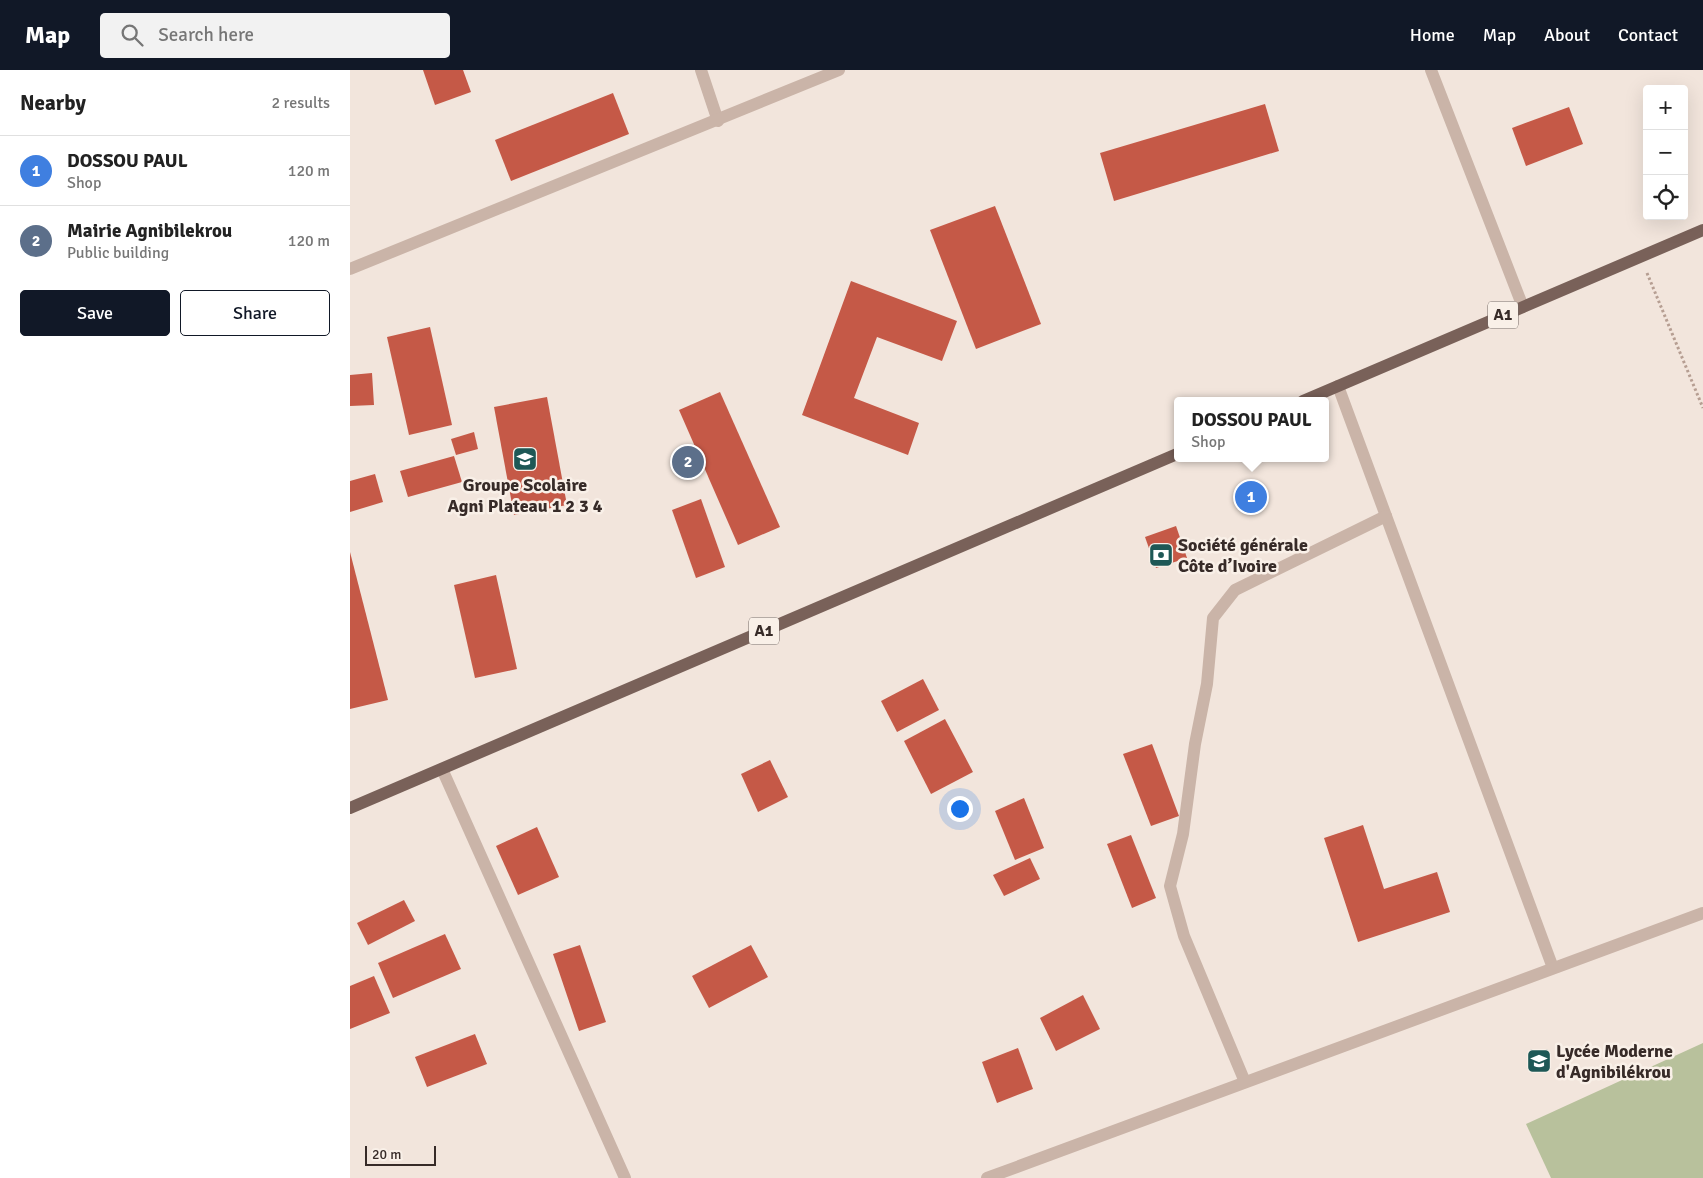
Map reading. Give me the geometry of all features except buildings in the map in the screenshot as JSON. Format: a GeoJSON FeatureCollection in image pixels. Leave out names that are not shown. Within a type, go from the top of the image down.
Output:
{"type":"FeatureCollection","features":[{"type":"Feature","properties":{"kind":"main road","name":"A1"},"geometry":{"type":"LineString","coordinates":[[1312,397],[1703,230]]}},
{"type":"Feature","properties":{"kind":"main road","name":"A1"},"geometry":{"type":"LineString","coordinates":[[350,808],[1174,455]]}},
{"type":"Feature","properties":{"kind":"street"},"geometry":{"type":"LineString","coordinates":[[701,70],[718,121]]}},
{"type":"Feature","properties":{"kind":"street"},"geometry":{"type":"LineString","coordinates":[[350,269],[840,70]]}},
{"type":"Feature","properties":{"kind":"street"},"geometry":{"type":"LineString","coordinates":[[1431,70],[1523,307]]}},
{"type":"Feature","properties":{"kind":"street"},"geometry":{"type":"LineString","coordinates":[[1338,386],[1553,968]]}},
{"type":"Feature","properties":{"kind":"street"},"geometry":{"type":"LineString","coordinates":[[1245,1082],[1184,936],[1170,886],[1183,834],[1195,744],[1207,684],[1213,618],[1235,590],[1386,516]]}},
{"type":"Feature","properties":{"kind":"street"},"geometry":{"type":"LineString","coordinates":[[442,769],[625,1178]]}},
{"type":"Feature","properties":{"kind":"street"},"geometry":{"type":"LineString","coordinates":[[987,1178],[1703,913]]}},
{"type":"Feature","properties":{"kind":"path"},"geometry":{"type":"LineString","coordinates":[[1640,256],[1703,408]]}},
{"type":"Feature","properties":{"kind":"green space"},"geometry":{"type":"Polygon","coordinates":[[[1703,1043],[1703,1178],[1551,1178],[1526,1124],[1703,1043]]]}},
{"type":"Feature","properties":{"kind":"place","name":"Groupe Scolaire Agni Plateau 1 2 3 4"},"geometry":{"type":"Point","coordinates":[525,459]}},
{"type":"Feature","properties":{"kind":"place","name":"Mairie Agnibilekrou"},"geometry":{"type":"Point","coordinates":[688,462]}},
{"type":"Feature","properties":{"kind":"place","name":"DOSSOU PAUL"},"geometry":{"type":"Point","coordinates":[1251,497]}},
{"type":"Feature","properties":{"kind":"place","name":"Société générale Côte d’Ivoire"},"geometry":{"type":"Point","coordinates":[1161,555]}},
{"type":"Feature","properties":{"kind":"place","name":"Lycée Moderne d'Agnibilékrou"},"geometry":{"type":"Point","coordinates":[1539,1061]}}]}
